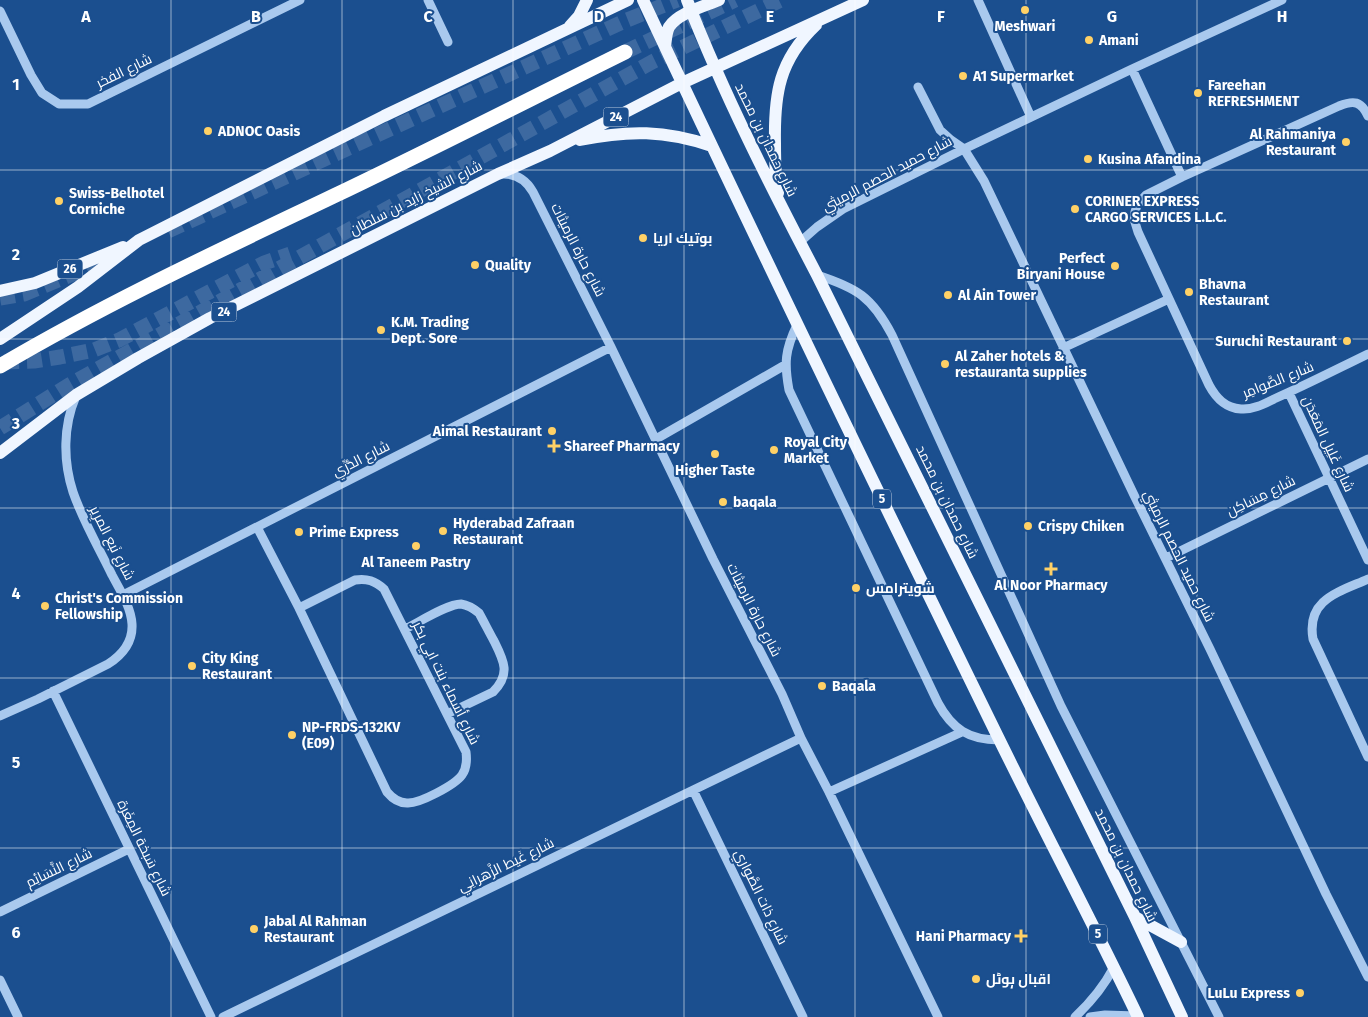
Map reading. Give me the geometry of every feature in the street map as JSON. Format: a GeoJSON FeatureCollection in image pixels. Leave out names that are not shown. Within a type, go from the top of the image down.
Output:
{"type":"FeatureCollection","features":[{"type":"Feature","properties":{"kind":"highway"},"geometry":{"type":"LineString","coordinates":[[0,366],[72,325],[160,279],[402,163],[625,52]]}},
{"type":"Feature","properties":{"kind":"main road"},"geometry":{"type":"LineString","coordinates":[[569,28],[579,16],[587,0]]}},
{"type":"Feature","properties":{"kind":"main road"},"geometry":{"type":"LineString","coordinates":[[0,339],[78,287],[139,240],[376,120],[628,0]]}},
{"type":"Feature","properties":{"kind":"main road","name":"5"},"geometry":{"type":"LineString","coordinates":[[643,0],[797,325],[1138,1017]]}},
{"type":"Feature","properties":{"kind":"main road"},"geometry":{"type":"LineString","coordinates":[[665,47],[669,27],[689,6],[719,0]]}},
{"type":"Feature","properties":{"kind":"main road","name":"شارع الشيخ زايد بن سلطان"},"geometry":{"type":"LineString","coordinates":[[0,453],[76,395],[210,318],[498,174],[550,151],[682,83],[863,0]]}},
{"type":"Feature","properties":{"kind":"main road","name":"شارع حمدان بن محمد"},"geometry":{"type":"LineString","coordinates":[[689,6],[715,69],[782,210],[817,275],[1135,917],[1182,1017]]}},
{"type":"Feature","properties":{"kind":"main road"},"geometry":{"type":"LineString","coordinates":[[782,210],[777,186],[775,155],[774,123],[777,92],[787,62],[796,47],[807,34],[833,13]]}},
{"type":"Feature","properties":{"kind":"main road"},"geometry":{"type":"LineString","coordinates":[[550,151],[586,138],[605,134],[634,132],[679,136],[712,146]]}},
{"type":"Feature","properties":{"kind":"main road","name":"26"},"geometry":{"type":"LineString","coordinates":[[0,291],[21,288],[35,283],[139,240]]}},
{"type":"Feature","properties":{"kind":"main road"},"geometry":{"type":"LineString","coordinates":[[1135,917],[1181,942]]}},
{"type":"Feature","properties":{"kind":"street","name":"شارع الفخر"},"geometry":{"type":"LineString","coordinates":[[0,11],[31,75],[42,93],[59,104],[88,104],[300,0]]}},
{"type":"Feature","properties":{"kind":"street"},"geometry":{"type":"LineString","coordinates":[[428,0],[448,42]]}},
{"type":"Feature","properties":{"kind":"street","name":"شارع حميد الحصم الرميثي"},"geometry":{"type":"LineString","coordinates":[[800,242],[817,227],[843,209],[1132,68],[1282,0]]}},
{"type":"Feature","properties":{"kind":"street"},"geometry":{"type":"LineString","coordinates":[[978,1],[1031,117]]}},
{"type":"Feature","properties":{"kind":"street"},"geometry":{"type":"LineString","coordinates":[[1132,68],[1182,177]]}},
{"type":"Feature","properties":{"kind":"street","name":"شارع حميد الحصم الرميثي"},"geometry":{"type":"LineString","coordinates":[[918,87],[940,130],[964,149],[984,182],[1326,894],[1368,977]]}},
{"type":"Feature","properties":{"kind":"street","name":"شارع الصَّوامِر"},"geometry":{"type":"LineString","coordinates":[[1368,116],[1363,106],[1351,102],[1345,104],[1146,195],[1137,205],[1135,212],[1136,226],[1214,394],[1221,402],[1241,410],[1252,408],[1289,393],[1368,354]]}},
{"type":"Feature","properties":{"kind":"street","name":"شارع حارة الرميثات"},"geometry":{"type":"LineString","coordinates":[[498,174],[507,173],[515,175],[529,185],[656,438],[713,559],[782,694],[801,738],[830,792],[938,1017]]}},
{"type":"Feature","properties":{"kind":"street"},"geometry":{"type":"LineString","coordinates":[[817,275],[853,289],[869,301],[882,317],[1061,706],[1219,1017]]}},
{"type":"Feature","properties":{"kind":"street"},"geometry":{"type":"LineString","coordinates":[[1063,348],[1169,298]]}},
{"type":"Feature","properties":{"kind":"street"},"geometry":{"type":"LineString","coordinates":[[797,325],[790,340],[786,366],[790,390],[938,702],[948,719],[962,732],[986,740],[1000,740]]}},
{"type":"Feature","properties":{"kind":"street","name":"شارع الدُّرِّي"},"geometry":{"type":"LineString","coordinates":[[123,595],[611,347]]}},
{"type":"Feature","properties":{"kind":"street"},"geometry":{"type":"LineString","coordinates":[[656,438],[786,366]]}},
{"type":"Feature","properties":{"kind":"street","name":"شارع غَلِيل المَعَدَن"},"geometry":{"type":"LineString","coordinates":[[1289,393],[1368,560]]}},
{"type":"Feature","properties":{"kind":"street","name":"شارع نَبع المرِير"},"geometry":{"type":"LineString","coordinates":[[0,716],[118,658],[126,648],[131,637],[130,613],[123,595],[82,516],[68,476],[65,437],[67,421],[76,395]]}},
{"type":"Feature","properties":{"kind":"street","name":"شارع مِسَاكِن"},"geometry":{"type":"LineString","coordinates":[[1166,558],[1368,459]]}},
{"type":"Feature","properties":{"kind":"street","name":"شارع أسماء بنت ابي بكر"},"geometry":{"type":"LineString","coordinates":[[257,527],[299,608],[386,792],[399,802],[415,803],[448,786],[461,776],[467,760],[466,752],[384,589],[371,580],[355,580],[299,608]]}},
{"type":"Feature","properties":{"kind":"street"},"geometry":{"type":"LineString","coordinates":[[1368,579],[1325,600],[1317,608],[1311,628],[1313,639],[1368,757]]}},
{"type":"Feature","properties":{"kind":"street"},"geometry":{"type":"LineString","coordinates":[[405,630],[453,605],[467,605],[479,613],[504,662],[503,678],[493,692],[447,714]]}},
{"type":"Feature","properties":{"kind":"street","name":"شارع سَبخة المِغَرة"},"geometry":{"type":"LineString","coordinates":[[53,691],[211,1017]]}},
{"type":"Feature","properties":{"kind":"street"},"geometry":{"type":"LineString","coordinates":[[830,792],[962,732]]}},
{"type":"Feature","properties":{"kind":"street","name":"شارع غَيط الزَّهرانِي"},"geometry":{"type":"LineString","coordinates":[[223,1017],[801,738]]}},
{"type":"Feature","properties":{"kind":"street","name":"شارع ذات الصَّواري"},"geometry":{"type":"LineString","coordinates":[[693,790],[803,1017]]}},
{"type":"Feature","properties":{"kind":"street","name":"شارع النَّسَائِم"},"geometry":{"type":"LineString","coordinates":[[0,912],[129,849]]}},
{"type":"Feature","properties":{"kind":"street"},"geometry":{"type":"LineString","coordinates":[[1358,957],[1368,952]]}},
{"type":"Feature","properties":{"kind":"street"},"geometry":{"type":"LineString","coordinates":[[1075,1017],[1096,996],[1114,967]]}},
{"type":"Feature","properties":{"kind":"street"},"geometry":{"type":"LineString","coordinates":[[0,980],[18,1017]]}},
{"type":"Feature","properties":{"kind":"street"},"geometry":{"type":"LineString","coordinates":[[1090,1017],[1105,1015],[1138,1017]]}},
{"type":"Feature","properties":{"kind":"tunnel"},"geometry":{"type":"LineString","coordinates":[[168,231],[627,20],[677,0]]}},
{"type":"Feature","properties":{"kind":"tunnel"},"geometry":{"type":"LineString","coordinates":[[625,52],[735,0]]}},
{"type":"Feature","properties":{"kind":"tunnel"},"geometry":{"type":"LineString","coordinates":[[0,428],[69,385],[652,62],[781,0]]}},
{"type":"Feature","properties":{"kind":"tunnel"},"geometry":{"type":"LineString","coordinates":[[4,362],[34,361],[94,350],[119,340],[264,263],[290,254]]}},
{"type":"Feature","properties":{"kind":"tunnel"},"geometry":{"type":"LineString","coordinates":[[0,298],[24,294],[100,263]]}},
{"type":"Feature","properties":{"kind":"place","name":"Meshwari"},"geometry":{"type":"Point","coordinates":[1025,10]}},
{"type":"Feature","properties":{"kind":"place","name":"Amani"},"geometry":{"type":"Point","coordinates":[1089,40]}},
{"type":"Feature","properties":{"kind":"place","name":"A1 Supermarket"},"geometry":{"type":"Point","coordinates":[963,76]}},
{"type":"Feature","properties":{"kind":"place","name":"Fareehan REFRESHMENT"},"geometry":{"type":"Point","coordinates":[1198,93]}},
{"type":"Feature","properties":{"kind":"place","name":"ADNOC Oasis"},"geometry":{"type":"Point","coordinates":[208,131]}},
{"type":"Feature","properties":{"kind":"place","name":"Al Rahmaniya Restaurant"},"geometry":{"type":"Point","coordinates":[1346,142]}},
{"type":"Feature","properties":{"kind":"place","name":"Kusina Afandina"},"geometry":{"type":"Point","coordinates":[1088,159]}},
{"type":"Feature","properties":{"kind":"place","name":"Swiss-Belhotel Corniche"},"geometry":{"type":"Point","coordinates":[59,201]}},
{"type":"Feature","properties":{"kind":"place","name":"CORINER EXPRESS CARGO SERVICES L.L.C."},"geometry":{"type":"Point","coordinates":[1075,209]}},
{"type":"Feature","properties":{"kind":"place","name":"بوتيك اريا"},"geometry":{"type":"Point","coordinates":[643,238]}},
{"type":"Feature","properties":{"kind":"place","name":"Quality"},"geometry":{"type":"Point","coordinates":[475,265]}},
{"type":"Feature","properties":{"kind":"place","name":"Perfect Biryani House"},"geometry":{"type":"Point","coordinates":[1115,266]}},
{"type":"Feature","properties":{"kind":"place","name":"Bhavna Restaurant"},"geometry":{"type":"Point","coordinates":[1189,292]}},
{"type":"Feature","properties":{"kind":"place","name":"Al Ain Tower"},"geometry":{"type":"Point","coordinates":[948,295]}},
{"type":"Feature","properties":{"kind":"place","name":"K.M. Trading Dept. Sore"},"geometry":{"type":"Point","coordinates":[381,330]}},
{"type":"Feature","properties":{"kind":"place","name":"Suruchi Restaurant"},"geometry":{"type":"Point","coordinates":[1347,341]}},
{"type":"Feature","properties":{"kind":"place","name":"Al Zaher hotels & restauranta supplies"},"geometry":{"type":"Point","coordinates":[945,364]}},
{"type":"Feature","properties":{"kind":"place","name":"Aimal Restaurant"},"geometry":{"type":"Point","coordinates":[552,431]}},
{"type":"Feature","properties":{"kind":"place","name":"Shareef Pharmacy"},"geometry":{"type":"Point","coordinates":[554,446]}},
{"type":"Feature","properties":{"kind":"place","name":"Royal City Market"},"geometry":{"type":"Point","coordinates":[774,450]}},
{"type":"Feature","properties":{"kind":"place","name":"Higher Taste"},"geometry":{"type":"Point","coordinates":[715,454]}},
{"type":"Feature","properties":{"kind":"place","name":"baqala"},"geometry":{"type":"Point","coordinates":[723,502]}},
{"type":"Feature","properties":{"kind":"place","name":"Crispy Chiken"},"geometry":{"type":"Point","coordinates":[1028,526]}},
{"type":"Feature","properties":{"kind":"place","name":"Hyderabad Zafraan Restaurant"},"geometry":{"type":"Point","coordinates":[443,531]}},
{"type":"Feature","properties":{"kind":"place","name":"Prime Express"},"geometry":{"type":"Point","coordinates":[299,532]}},
{"type":"Feature","properties":{"kind":"place","name":"Al Taneem Pastry"},"geometry":{"type":"Point","coordinates":[416,546]}},
{"type":"Feature","properties":{"kind":"place","name":"Al Noor Pharmacy"},"geometry":{"type":"Point","coordinates":[1051,569]}},
{"type":"Feature","properties":{"kind":"place","name":"شويترامس"},"geometry":{"type":"Point","coordinates":[856,588]}},
{"type":"Feature","properties":{"kind":"place","name":"Christ's Commission Fellowship"},"geometry":{"type":"Point","coordinates":[45,606]}},
{"type":"Feature","properties":{"kind":"place","name":"City King Restaurant"},"geometry":{"type":"Point","coordinates":[192,666]}},
{"type":"Feature","properties":{"kind":"place","name":"Baqala"},"geometry":{"type":"Point","coordinates":[822,686]}},
{"type":"Feature","properties":{"kind":"place","name":"NP-FRDS-132KV (E09)"},"geometry":{"type":"Point","coordinates":[292,735]}},
{"type":"Feature","properties":{"kind":"place","name":"Jabal Al Rahman Restaurant"},"geometry":{"type":"Point","coordinates":[254,929]}},
{"type":"Feature","properties":{"kind":"place","name":"Hani Pharmacy"},"geometry":{"type":"Point","coordinates":[1021,936]}},
{"type":"Feature","properties":{"kind":"place","name":"اقبال ہوٹل"},"geometry":{"type":"Point","coordinates":[976,979]}},
{"type":"Feature","properties":{"kind":"place","name":"LuLu Express"},"geometry":{"type":"Point","coordinates":[1300,993]}}]}
